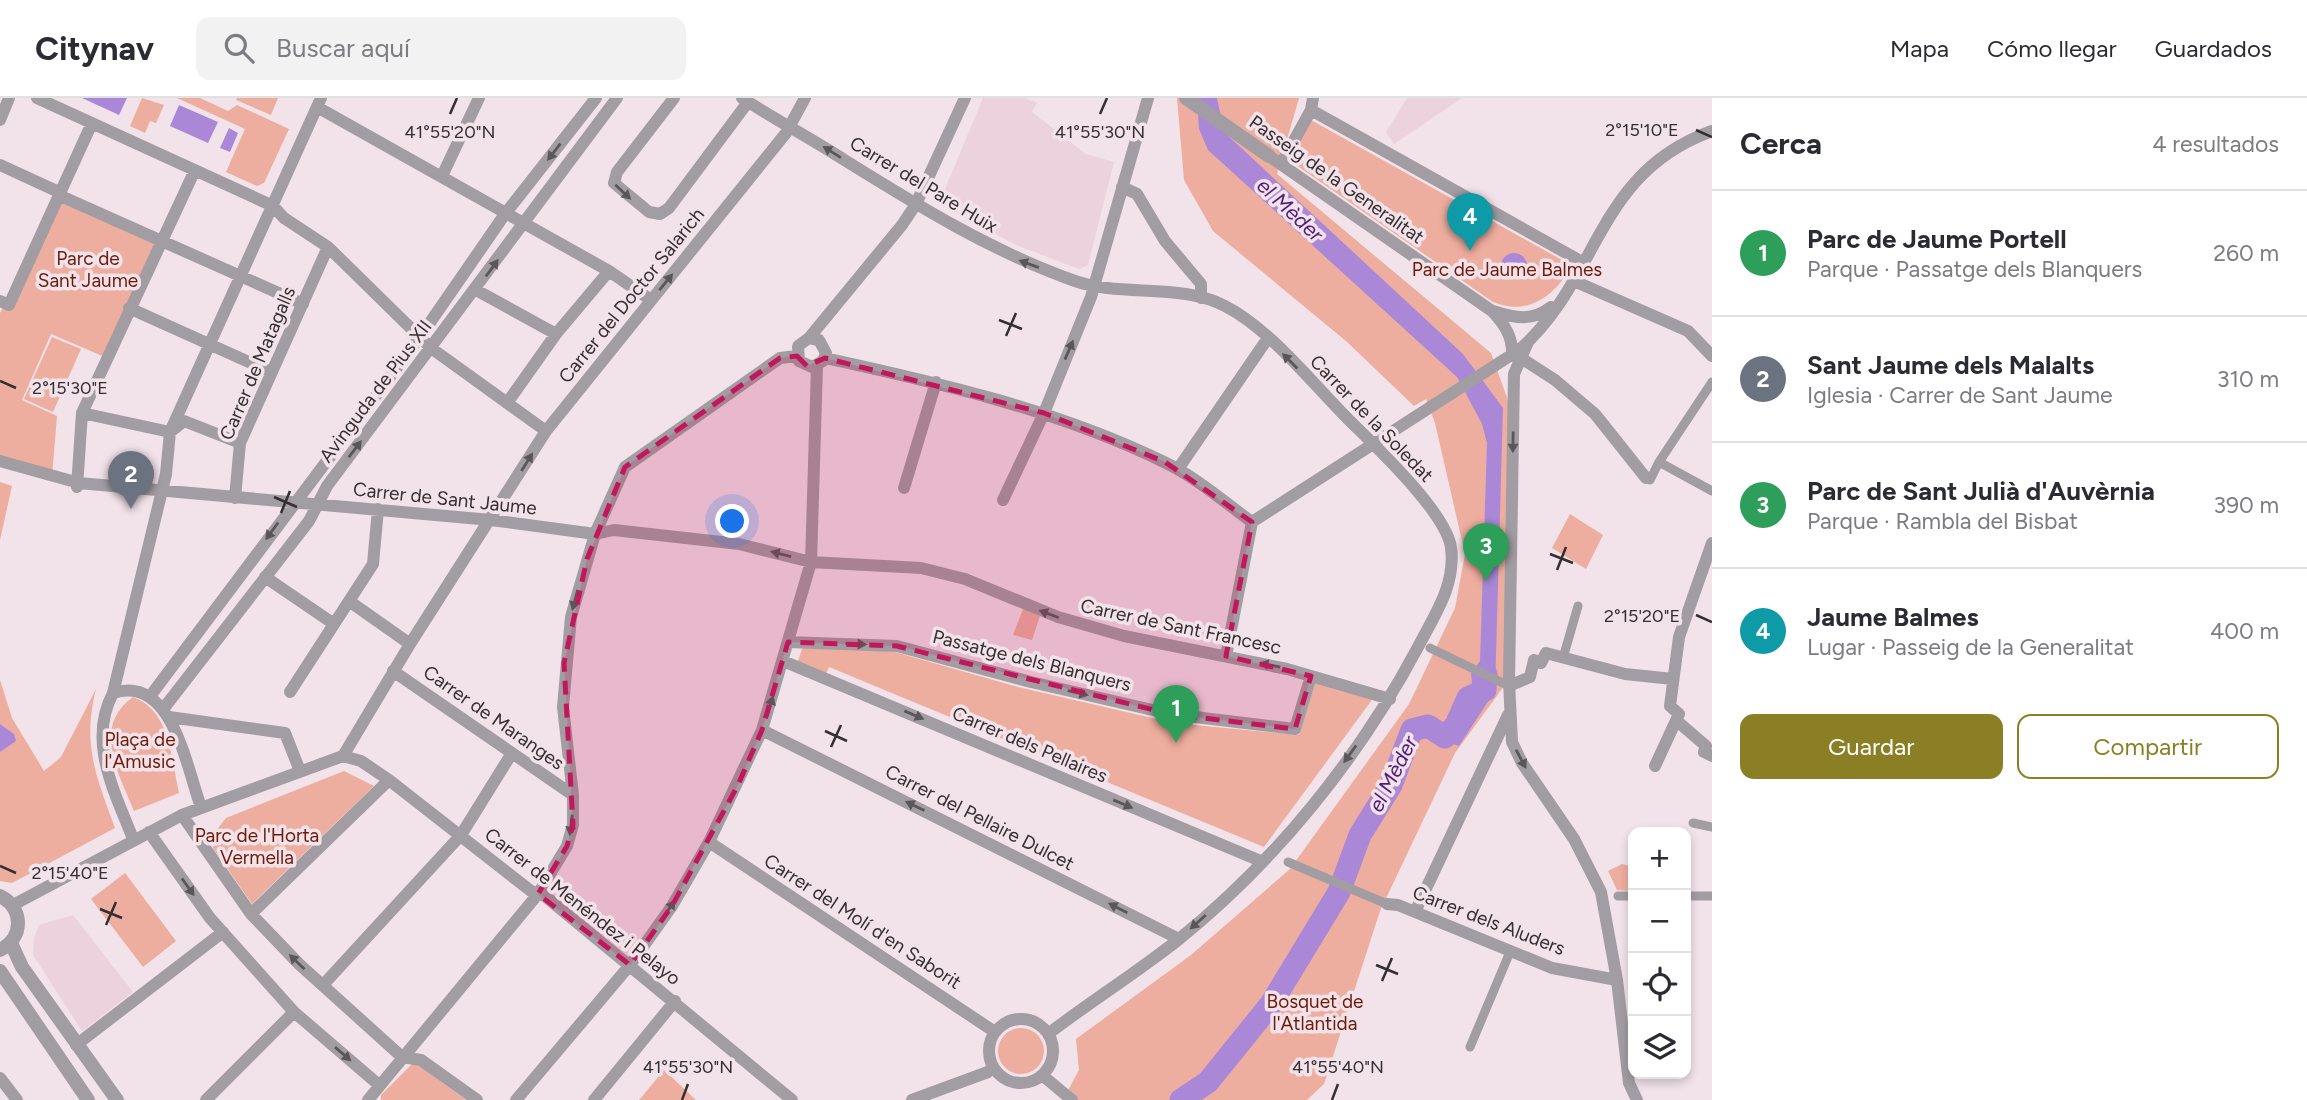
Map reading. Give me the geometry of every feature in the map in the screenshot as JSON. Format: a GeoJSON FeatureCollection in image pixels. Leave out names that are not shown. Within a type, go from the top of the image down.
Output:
{"type":"FeatureCollection","features":[{"type":"Feature","properties":{"kind":"street"},"geometry":{"type":"LineString","coordinates":[[0,120],[9,98]]}},
{"type":"Feature","properties":{"kind":"street"},"geometry":{"type":"LineString","coordinates":[[37,98],[273,206],[284,218],[328,247],[431,348],[546,431]]}},
{"type":"Feature","properties":{"kind":"street"},"geometry":{"type":"LineString","coordinates":[[442,176],[479,98]]}},
{"type":"Feature","properties":{"kind":"street","name":"Avinguda de Pius XII"},"geometry":{"type":"LineString","coordinates":[[151,695],[292,503],[420,337],[505,214],[596,98]]}},
{"type":"Feature","properties":{"kind":"street","name":"Avinguda de Pius XII"},"geometry":{"type":"LineString","coordinates":[[167,713],[309,521],[315,505],[617,98]]}},
{"type":"Feature","properties":{"kind":"street"},"geometry":{"type":"LineString","coordinates":[[674,98],[617,172],[614,183],[649,212],[660,214],[669,208],[745,100]]}},
{"type":"Feature","properties":{"kind":"street","name":"Carrer del Doctor Salarich"},"geometry":{"type":"LineString","coordinates":[[342,756],[546,431],[791,126],[805,98]]}},
{"type":"Feature","properties":{"kind":"street"},"geometry":{"type":"LineString","coordinates":[[965,98],[916,204],[902,225],[809,338],[798,346],[797,356],[803,364],[821,362],[936,382],[1044,413],[1178,469],[1252,522]]}},
{"type":"Feature","properties":{"kind":"street"},"geometry":{"type":"LineString","coordinates":[[1003,500],[1044,413],[1094,285],[1148,98]]}},
{"type":"Feature","properties":{"kind":"street","name":"Passeig de la Generalitat"},"geometry":{"type":"LineString","coordinates":[[1186,98],[1492,311],[1508,332],[1512,358]]}},
{"type":"Feature","properties":{"kind":"street","name":"Carrer del Pare Huix"},"geometry":{"type":"LineString","coordinates":[[745,100],[916,204],[1012,258],[1094,285]]}},
{"type":"Feature","properties":{"kind":"street"},"geometry":{"type":"LineString","coordinates":[[133,839],[111,781],[101,743],[104,711],[113,693],[159,490],[166,474],[170,432],[319,103],[505,214],[609,271],[651,300]]}},
{"type":"Feature","properties":{"kind":"street"},"geometry":{"type":"LineString","coordinates":[[1275,160],[1312,104],[1584,263]]}},
{"type":"Feature","properties":{"kind":"street"},"geometry":{"type":"LineString","coordinates":[[5,303],[61,193],[92,123]]}},
{"type":"Feature","properties":{"kind":"street"},"geometry":{"type":"LineString","coordinates":[[1226,656],[1252,522],[1430,407],[1512,358],[1562,299],[1623,193],[1644,170],[1677,145],[1712,131]]}},
{"type":"Feature","properties":{"kind":"street"},"geometry":{"type":"LineString","coordinates":[[0,165],[61,193],[63,197],[303,304]]}},
{"type":"Feature","properties":{"kind":"street"},"geometry":{"type":"LineString","coordinates":[[78,485],[82,413],[129,308],[139,296],[195,170]]}},
{"type":"Feature","properties":{"kind":"street"},"geometry":{"type":"LineString","coordinates":[[1122,187],[1137,194],[1165,241],[1201,284],[1202,298]]}},
{"type":"Feature","properties":{"kind":"street","name":"Carrer de Matagalls"},"geometry":{"type":"LineString","coordinates":[[235,498],[240,443],[328,247]]}},
{"type":"Feature","properties":{"kind":"street"},"geometry":{"type":"LineString","coordinates":[[507,403],[556,334],[609,271]]}},
{"type":"Feature","properties":{"kind":"street"},"geometry":{"type":"LineString","coordinates":[[1574,281],[1688,331],[1712,356]]}},
{"type":"Feature","properties":{"kind":"street","name":"Carrer de la Soledat"},"geometry":{"type":"LineString","coordinates":[[1048,1034],[1179,939],[1263,862],[1320,797],[1390,699],[1445,596],[1452,571],[1451,545],[1439,517],[1268,338],[1225,306],[1202,298],[1094,285]]}},
{"type":"Feature","properties":{"kind":"street"},"geometry":{"type":"LineString","coordinates":[[476,290],[556,334]]}},
{"type":"Feature","properties":{"kind":"street"},"geometry":{"type":"LineString","coordinates":[[1492,311],[1525,318],[1541,315],[1562,299]]}},
{"type":"Feature","properties":{"kind":"street"},"geometry":{"type":"LineString","coordinates":[[129,308],[271,372]]}},
{"type":"Feature","properties":{"kind":"street"},"geometry":{"type":"LineString","coordinates":[[516,1100],[630,965],[672,906],[709,842],[762,730],[811,562],[822,344],[809,338]]}},
{"type":"Feature","properties":{"kind":"street"},"geometry":{"type":"LineString","coordinates":[[1178,469],[1268,338]]}},
{"type":"Feature","properties":{"kind":"street"},"geometry":{"type":"LineString","coordinates":[[149,831],[223,932],[294,1012],[374,1095],[402,1057],[538,894],[567,846],[573,825],[573,795],[562,707],[564,663],[571,617],[595,534],[625,467],[780,358],[797,356]]}},
{"type":"Feature","properties":{"kind":"street"},"geometry":{"type":"LineString","coordinates":[[1512,358],[1555,380],[1595,414],[1650,480],[1712,382]]}},
{"type":"Feature","properties":{"kind":"street"},"geometry":{"type":"LineString","coordinates":[[1512,358],[1514,374],[1509,689],[1513,742],[1522,763],[1574,839],[1601,892],[1617,981],[1629,1083],[1637,1100]]}},
{"type":"Feature","properties":{"kind":"street"},"geometry":{"type":"LineString","coordinates":[[904,488],[936,382]]}},
{"type":"Feature","properties":{"kind":"street"},"geometry":{"type":"LineString","coordinates":[[82,413],[170,432]]}},
{"type":"Feature","properties":{"kind":"street"},"geometry":{"type":"LineString","coordinates":[[170,432],[184,421],[240,443]]}},
{"type":"Feature","properties":{"kind":"street","name":"Carrer de Sant Jaume"},"geometry":{"type":"LineString","coordinates":[[0,461],[78,485],[378,509],[595,534]]}},
{"type":"Feature","properties":{"kind":"street"},"geometry":{"type":"LineString","coordinates":[[1659,462],[1712,491]]}},
{"type":"Feature","properties":{"kind":"street"},"geometry":{"type":"LineString","coordinates":[[290,692],[373,564],[378,509]]}},
{"type":"Feature","properties":{"kind":"street","name":"Carrer de Sant Francesc"},"geometry":{"type":"LineString","coordinates":[[595,534],[614,530],[739,544],[811,562],[921,568],[965,579],[1058,617],[1124,636],[1311,676],[1390,699]]}},
{"type":"Feature","properties":{"kind":"street"},"geometry":{"type":"LineString","coordinates":[[1655,766],[1679,714],[1670,706],[1679,637],[1709,558],[1712,543]]}},
{"type":"Feature","properties":{"kind":"street"},"geometry":{"type":"LineString","coordinates":[[265,577],[334,624]]}},
{"type":"Feature","properties":{"kind":"street"},"geometry":{"type":"LineString","coordinates":[[349,601],[410,644]]}},
{"type":"Feature","properties":{"kind":"street"},"geometry":{"type":"LineString","coordinates":[[1563,658],[1578,606]]}},
{"type":"Feature","properties":{"kind":"street","name":"Passatge dels Blanquers"},"geometry":{"type":"LineString","coordinates":[[788,642],[897,646],[1031,682],[1170,714],[1295,729],[1311,676]]}},
{"type":"Feature","properties":{"kind":"street"},"geometry":{"type":"LineString","coordinates":[[1430,649],[1509,689]]}},
{"type":"Feature","properties":{"kind":"street"},"geometry":{"type":"LineString","coordinates":[[1509,689],[1530,677],[1534,660],[1541,663],[1546,653],[1625,674],[1673,680]]}},
{"type":"Feature","properties":{"kind":"street","name":"Carrer dels Pellaires"},"geometry":{"type":"LineString","coordinates":[[783,661],[1263,862]]}},
{"type":"Feature","properties":{"kind":"street","name":"Carrer de Maranges"},"geometry":{"type":"LineString","coordinates":[[393,671],[573,795]]}},
{"type":"Feature","properties":{"kind":"street"},"geometry":{"type":"LineString","coordinates":[[113,693],[137,689],[151,695],[167,713],[201,807]]}},
{"type":"Feature","properties":{"kind":"street"},"geometry":{"type":"LineString","coordinates":[[1415,912],[1510,712]]}},
{"type":"Feature","properties":{"kind":"street"},"geometry":{"type":"LineString","coordinates":[[167,713],[285,733],[299,771]]}},
{"type":"Feature","properties":{"kind":"street"},"geometry":{"type":"LineString","coordinates":[[1677,721],[1706,746],[1704,752],[1712,756]]}},
{"type":"Feature","properties":{"kind":"street","name":"Carrer del Pellaire Dulcet"},"geometry":{"type":"LineString","coordinates":[[762,730],[1179,939]]}},
{"type":"Feature","properties":{"kind":"street"},"geometry":{"type":"LineString","coordinates":[[323,985],[461,835],[512,753]]}},
{"type":"Feature","properties":{"kind":"street"},"geometry":{"type":"LineString","coordinates":[[13,905],[182,815],[342,756]]}},
{"type":"Feature","properties":{"kind":"street","name":"Carrer de Menéndez i Pelayo"},"geometry":{"type":"LineString","coordinates":[[342,756],[361,761],[389,780],[538,894],[545,896],[675,1002],[777,1095],[792,1100]]}},
{"type":"Feature","properties":{"kind":"street"},"geometry":{"type":"LineString","coordinates":[[251,915],[389,780]]}},
{"type":"Feature","properties":{"kind":"street"},"geometry":{"type":"LineString","coordinates":[[182,815],[251,915],[323,985],[402,1057],[421,1060],[477,1100]]}},
{"type":"Feature","properties":{"kind":"street"},"geometry":{"type":"LineString","coordinates":[[1693,822],[1712,827]]}},
{"type":"Feature","properties":{"kind":"street","name":"Carrer del Molí d'en Saborit"},"geometry":{"type":"LineString","coordinates":[[709,842],[995,1032]]}},
{"type":"Feature","properties":{"kind":"street"},"geometry":{"type":"LineString","coordinates":[[1288,862],[1387,904]]}},
{"type":"Feature","properties":{"kind":"street"},"geometry":{"type":"LineString","coordinates":[[0,896],[13,905],[19,925],[5,946],[117,1100]]}},
{"type":"Feature","properties":{"kind":"street"},"geometry":{"type":"LineString","coordinates":[[1618,896],[1628,896]]}},
{"type":"Feature","properties":{"kind":"street"},"geometry":{"type":"LineString","coordinates":[[1691,896],[1712,896]]}},
{"type":"Feature","properties":{"kind":"street","name":"Carrer dels Aluders"},"geometry":{"type":"LineString","coordinates":[[1387,904],[1415,912],[1552,968],[1617,981]]}},
{"type":"Feature","properties":{"kind":"street"},"geometry":{"type":"LineString","coordinates":[[76,1045],[223,932]]}},
{"type":"Feature","properties":{"kind":"street"},"geometry":{"type":"LineString","coordinates":[[1470,1047],[1510,951]]}},
{"type":"Feature","properties":{"kind":"street"},"geometry":{"type":"LineString","coordinates":[[0,971],[88,1100]]}},
{"type":"Feature","properties":{"kind":"street"},"geometry":{"type":"LineString","coordinates":[[594,1100],[675,1002]]}},
{"type":"Feature","properties":{"kind":"street"},"geometry":{"type":"LineString","coordinates":[[206,1100],[294,1012]]}},
{"type":"Feature","properties":{"kind":"street"},"geometry":{"type":"LineString","coordinates":[[1019,1019],[1037,1023],[1048,1034],[1052,1042],[1052,1060],[1034,1080],[1016,1082],[999,1074],[993,1066],[989,1049],[995,1032],[1002,1025],[1019,1019]]}},
{"type":"Feature","properties":{"kind":"street"},"geometry":{"type":"LineString","coordinates":[[912,1100],[988,1072],[993,1066]]}},
{"type":"Feature","properties":{"kind":"street"},"geometry":{"type":"LineString","coordinates":[[1042,1074],[1072,1100]]}},
{"type":"Feature","properties":{"kind":"street"},"geometry":{"type":"LineString","coordinates":[[0,1078],[17,1100]]}},
{"type":"Feature","properties":{"kind":"highlighted area"},"geometry":{"type":"Polygon","coordinates":[[[797,356],[807,366],[825,358],[1044,413],[1165,462],[1252,522],[1226,656],[1311,676],[1295,729],[1170,714],[897,646],[788,642],[762,730],[738,785],[672,906],[630,965],[538,894],[567,846],[573,825],[564,663],[587,559],[625,467],[780,358],[797,356]]]}},
{"type":"Feature","properties":{"kind":"shaded area"},"geometry":{"type":"Polygon","coordinates":[[[983,98],[1025,98],[1037,103],[1032,112],[1086,154],[1114,162],[1088,265],[1079,269],[1016,245],[945,207],[942,196],[983,98]]]}},
{"type":"Feature","properties":{"kind":"shaded area"},"geometry":{"type":"Polygon","coordinates":[[[1407,98],[1462,98],[1394,144],[1386,132],[1407,98]]]}},
{"type":"Feature","properties":{"kind":"shaded area"},"geometry":{"type":"Polygon","coordinates":[[[73,915],[133,992],[82,1031],[33,955],[34,938],[39,925],[73,915]]]}},
{"type":"Feature","properties":{"kind":"green space"},"geometry":{"type":"Polygon","coordinates":[[[142,98],[164,105],[156,123],[150,121],[145,133],[130,126],[142,98]]]}},
{"type":"Feature","properties":{"kind":"green space"},"geometry":{"type":"Polygon","coordinates":[[[177,98],[200,98],[228,111],[237,105],[289,129],[264,183],[257,186],[226,172],[245,129],[177,98]]]}},
{"type":"Feature","properties":{"kind":"green space"},"geometry":{"type":"Polygon","coordinates":[[[278,98],[271,115],[236,100],[278,98]]]}},
{"type":"Feature","properties":{"kind":"green space","name":"Bosquet de l'Atlantida"},"geometry":{"type":"Polygon","coordinates":[[[1177,98],[1299,98],[1277,174],[1491,353],[1511,409],[1513,674],[1455,753],[1380,911],[1324,1084],[1307,1100],[1063,1100],[1079,1070],[1076,1039],[1191,955],[1290,869],[1409,704],[1455,608],[1465,554],[1435,423],[1426,399],[1414,406],[1346,341],[1213,231],[1184,180],[1177,98]]]}},
{"type":"Feature","properties":{"kind":"green space","name":"Parc de Jaume Balmes"},"geometry":{"type":"Polygon","coordinates":[[[1311,120],[1562,260],[1570,269],[1556,288],[1538,301],[1517,307],[1493,302],[1289,160],[1311,120]]]}},
{"type":"Feature","properties":{"kind":"green space","name":"Parc de Sant Jaume"},"geometry":{"type":"Polygon","coordinates":[[[61,193],[164,240],[107,358],[51,334],[22,400],[57,416],[52,476],[0,461],[0,313],[61,193]]]}},
{"type":"Feature","properties":{"kind":"green space"},"geometry":{"type":"Polygon","coordinates":[[[52,337],[81,349],[53,412],[24,399],[52,337]]]}},
{"type":"Feature","properties":{"kind":"green space"},"geometry":{"type":"Polygon","coordinates":[[[0,482],[12,486],[0,540],[0,482]]]}},
{"type":"Feature","properties":{"kind":"green space"},"geometry":{"type":"Polygon","coordinates":[[[1570,514],[1603,535],[1586,569],[1552,548],[1570,514]]]}},
{"type":"Feature","properties":{"kind":"green space"},"geometry":{"type":"Polygon","coordinates":[[[1023,609],[1040,616],[1032,640],[1013,635],[1023,609]]]}},
{"type":"Feature","properties":{"kind":"green space"},"geometry":{"type":"Polygon","coordinates":[[[804,643],[895,652],[1018,687],[1174,723],[1299,735],[1315,682],[1374,697],[1264,847],[829,667],[825,676],[797,664],[804,643]]]}},
{"type":"Feature","properties":{"kind":"green space"},"geometry":{"type":"Polygon","coordinates":[[[0,680],[12,718],[44,771],[61,757],[96,689],[90,727],[93,760],[115,828],[12,883],[0,881],[0,680]]]}},
{"type":"Feature","properties":{"kind":"green space","name":"Plaça de l'Amusic"},"geometry":{"type":"Polygon","coordinates":[[[133,697],[146,704],[162,725],[171,751],[179,793],[134,811],[116,767],[111,736],[113,722],[120,709],[133,697]]]}},
{"type":"Feature","properties":{"kind":"green space","name":"Parc de l'Horta Vermella"},"geometry":{"type":"Polygon","coordinates":[[[344,771],[374,786],[252,904],[213,848],[214,833],[226,818],[344,771]]]}},
{"type":"Feature","properties":{"kind":"green space"},"geometry":{"type":"Polygon","coordinates":[[[1622,864],[1628,866],[1628,891],[1617,890],[1608,871],[1622,864]]]}},
{"type":"Feature","properties":{"kind":"green space"},"geometry":{"type":"Polygon","coordinates":[[[125,873],[176,941],[143,967],[91,899],[125,873]]]}},
{"type":"Feature","properties":{"kind":"green space"},"geometry":{"type":"Polygon","coordinates":[[[1021,1028],[1037,1035],[1044,1051],[1037,1067],[1021,1074],[1005,1067],[998,1051],[1005,1035],[1021,1028]]]}},
{"type":"Feature","properties":{"kind":"green space"},"geometry":{"type":"Polygon","coordinates":[[[413,1063],[466,1100],[381,1100],[381,1095],[413,1063]]]}},
{"type":"Feature","properties":{"kind":"green space"},"geometry":{"type":"Polygon","coordinates":[[[664,1070],[696,1100],[639,1100],[664,1070]]]}},
{"type":"Feature","properties":{"kind":"water"},"geometry":{"type":"Polygon","coordinates":[[[82,98],[127,98],[119,115],[82,98]]]}},
{"type":"Feature","properties":{"kind":"water"},"geometry":{"type":"Polygon","coordinates":[[[1197,98],[1217,98],[1224,132],[1463,354],[1503,408],[1495,691],[1459,746],[1453,744],[1475,706],[1471,674],[1480,661],[1487,443],[1482,424],[1457,377],[1208,150],[1199,129],[1197,98]]]}},
{"type":"Feature","properties":{"kind":"water"},"geometry":{"type":"Polygon","coordinates":[[[179,105],[218,122],[208,143],[170,126],[179,105]]]}},
{"type":"Feature","properties":{"kind":"water"},"geometry":{"type":"Polygon","coordinates":[[[229,128],[238,133],[230,152],[220,148],[229,128]]]}},
{"type":"Feature","properties":{"kind":"water"},"geometry":{"type":"Polygon","coordinates":[[[1514,253],[1523,257],[1527,266],[1523,275],[1514,279],[1505,275],[1501,266],[1505,257],[1514,253]]]}},
{"type":"Feature","properties":{"kind":"water"},"geometry":{"type":"Polygon","coordinates":[[[0,724],[14,734],[16,741],[0,752],[0,724]]]}},
{"type":"Feature","properties":{"kind":"waterway","name":"el Mèder"},"geometry":{"type":"LineString","coordinates":[[1181,1100],[1208,1082],[1271,1004],[1339,892],[1360,835],[1391,785],[1412,730],[1428,726],[1445,737],[1456,725],[1468,698],[1485,690],[1486,674]]}},
{"type":"Feature","properties":{"kind":"place","name":"Jaume Balmes"},"geometry":{"type":"Point","coordinates":[1470,251]}},
{"type":"Feature","properties":{"kind":"place","name":"Sant Jaume dels Malalts"},"geometry":{"type":"Point","coordinates":[131,509]}},
{"type":"Feature","properties":{"kind":"place","name":"Parc de Sant Julià d'Auvèrnia"},"geometry":{"type":"Point","coordinates":[1486,581]}},
{"type":"Feature","properties":{"kind":"place","name":"Parc de Jaume Portell"},"geometry":{"type":"Point","coordinates":[1176,743]}}]}
